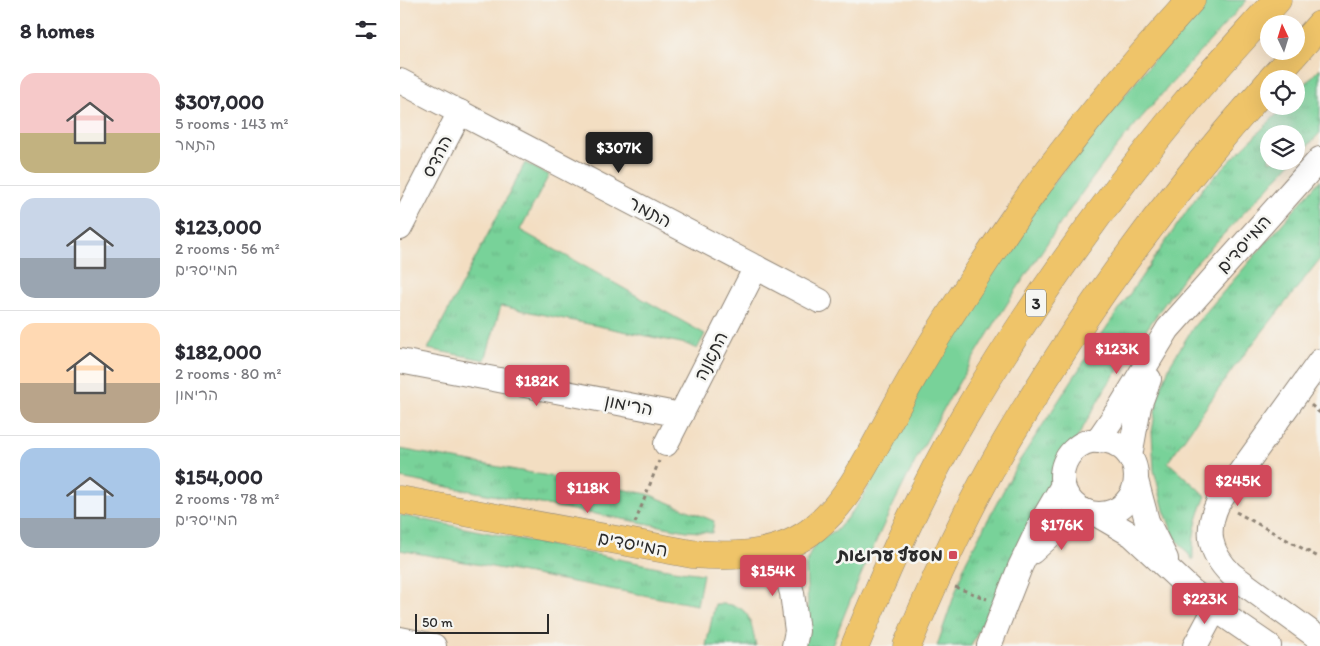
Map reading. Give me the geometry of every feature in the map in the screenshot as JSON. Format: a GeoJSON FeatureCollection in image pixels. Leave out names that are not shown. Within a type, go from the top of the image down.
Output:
{"type":"FeatureCollection","features":[{"type":"Feature","properties":{"kind":"main road","name":"המייסדים"},"geometry":{"type":"LineString","coordinates":[[400,500],[684,554],[719,556],[758,553],[779,548],[814,529],[842,498],[870,456],[926,355],[1009,225],[1119,82],[1191,0]]}},
{"type":"Feature","properties":{"kind":"main road","name":"3"},"geometry":{"type":"LineString","coordinates":[[855,646],[881,584],[934,472],[964,417],[1024,321],[1080,239],[1135,166],[1206,80],[1278,0]]}},
{"type":"Feature","properties":{"kind":"main road"},"geometry":{"type":"LineString","coordinates":[[1280,70],[1320,25]]}},
{"type":"Feature","properties":{"kind":"main road"},"geometry":{"type":"LineString","coordinates":[[907,646],[977,495],[1006,442],[1070,340],[1152,223],[1221,137],[1260,92]]}},
{"type":"Feature","properties":{"kind":"street","name":"התמר"},"geometry":{"type":"LineString","coordinates":[[400,80],[820,301]]}},
{"type":"Feature","properties":{"kind":"street","name":"ההדס"},"geometry":{"type":"LineString","coordinates":[[400,228],[460,112]]}},
{"type":"Feature","properties":{"kind":"street","name":"המייסדים"},"geometry":{"type":"LineString","coordinates":[[1097,441],[1168,329],[1319,162]]}},
{"type":"Feature","properties":{"kind":"street","name":"התאנה"},"geometry":{"type":"LineString","coordinates":[[666,444],[756,268]]}},
{"type":"Feature","properties":{"kind":"street","name":"המייסדים"},"geometry":{"type":"LineString","coordinates":[[1130,456],[1139,406],[1168,329]]}},
{"type":"Feature","properties":{"kind":"street","name":"הרימון"},"geometry":{"type":"LineString","coordinates":[[400,361],[681,415]]}},
{"type":"Feature","properties":{"kind":"street"},"geometry":{"type":"LineString","coordinates":[[1320,361],[1218,503],[1212,517],[1211,532],[1213,549],[1220,563],[1231,574],[1320,639]]}},
{"type":"Feature","properties":{"kind":"street"},"geometry":{"type":"LineString","coordinates":[[1171,570],[1147,521],[1136,480],[1135,468],[1130,456],[1121,447],[1109,442],[1097,441],[1084,444],[1074,450],[1064,466],[1063,485],[1067,496],[1075,505],[1132,535],[1180,580],[1215,608],[1269,646]]}},
{"type":"Feature","properties":{"kind":"street"},"geometry":{"type":"LineString","coordinates":[[1020,567],[1035,549],[1065,522],[1090,512],[1113,511],[1127,501],[1133,491],[1136,480]]}},
{"type":"Feature","properties":{"kind":"street"},"geometry":{"type":"LineString","coordinates":[[989,646],[1020,567],[1042,521],[1063,485]]}},
{"type":"Feature","properties":{"kind":"street"},"geometry":{"type":"LineString","coordinates":[[779,548],[792,593],[797,631],[794,646]]}},
{"type":"Feature","properties":{"kind":"street"},"geometry":{"type":"LineString","coordinates":[[1195,646],[1215,608]]}},
{"type":"Feature","properties":{"kind":"street"},"geometry":{"type":"LineString","coordinates":[[400,639],[434,646]]}},
{"type":"Feature","properties":{"kind":"path"},"geometry":{"type":"LineString","coordinates":[[627,543],[666,444]]}},
{"type":"Feature","properties":{"kind":"path"},"geometry":{"type":"LineString","coordinates":[[1218,503],[1320,558]]}},
{"type":"Feature","properties":{"kind":"path"},"geometry":{"type":"LineString","coordinates":[[936,580],[1005,606]]}},
{"type":"Feature","properties":{"kind":"green space"},"geometry":{"type":"Polygon","coordinates":[[[1207,0],[1247,0],[1136,124],[1096,173],[1061,222],[999,316],[920,453],[873,548],[832,646],[804,646],[808,608],[806,565],[811,551],[819,540],[838,529],[862,499],[958,319],[1046,192],[1165,46],[1207,0]]]}},
{"type":"Feature","properties":{"kind":"green space"},"geometry":{"type":"Polygon","coordinates":[[[1320,68],[1320,133],[1305,149],[1305,125],[1266,125],[1276,115],[1305,115],[1305,84],[1320,68]]]}},
{"type":"Feature","properties":{"kind":"green space"},"geometry":{"type":"Polygon","coordinates":[[[1260,131],[1260,170],[1284,170],[1184,276],[1106,387],[1040,504],[971,646],[937,646],[966,561],[1018,463],[1100,337],[1202,189],[1260,131]]]}},
{"type":"Feature","properties":{"kind":"green space"},"geometry":{"type":"Polygon","coordinates":[[[525,163],[549,175],[520,230],[705,334],[697,349],[686,344],[501,306],[485,360],[428,349],[525,163]]]}},
{"type":"Feature","properties":{"kind":"green space"},"geometry":{"type":"Polygon","coordinates":[[[1320,180],[1320,259],[1232,370],[1168,462],[1206,496],[1195,527],[1193,560],[1174,536],[1164,510],[1154,470],[1152,432],[1158,395],[1171,363],[1194,326],[1320,180]]]}},
{"type":"Feature","properties":{"kind":"green space"},"geometry":{"type":"Polygon","coordinates":[[[400,449],[648,494],[714,521],[712,533],[687,531],[400,478],[400,449]]]}},
{"type":"Feature","properties":{"kind":"green space"},"geometry":{"type":"Polygon","coordinates":[[[400,515],[673,570],[703,574],[697,605],[400,550],[400,515]]]}},
{"type":"Feature","properties":{"kind":"green space"},"geometry":{"type":"Polygon","coordinates":[[[715,604],[727,604],[742,609],[750,620],[756,646],[706,646],[715,604]]]}},
{"type":"Feature","properties":{"kind":"place","name":"מסעף ערוגות"},"geometry":{"type":"Point","coordinates":[953,555]}}]}
